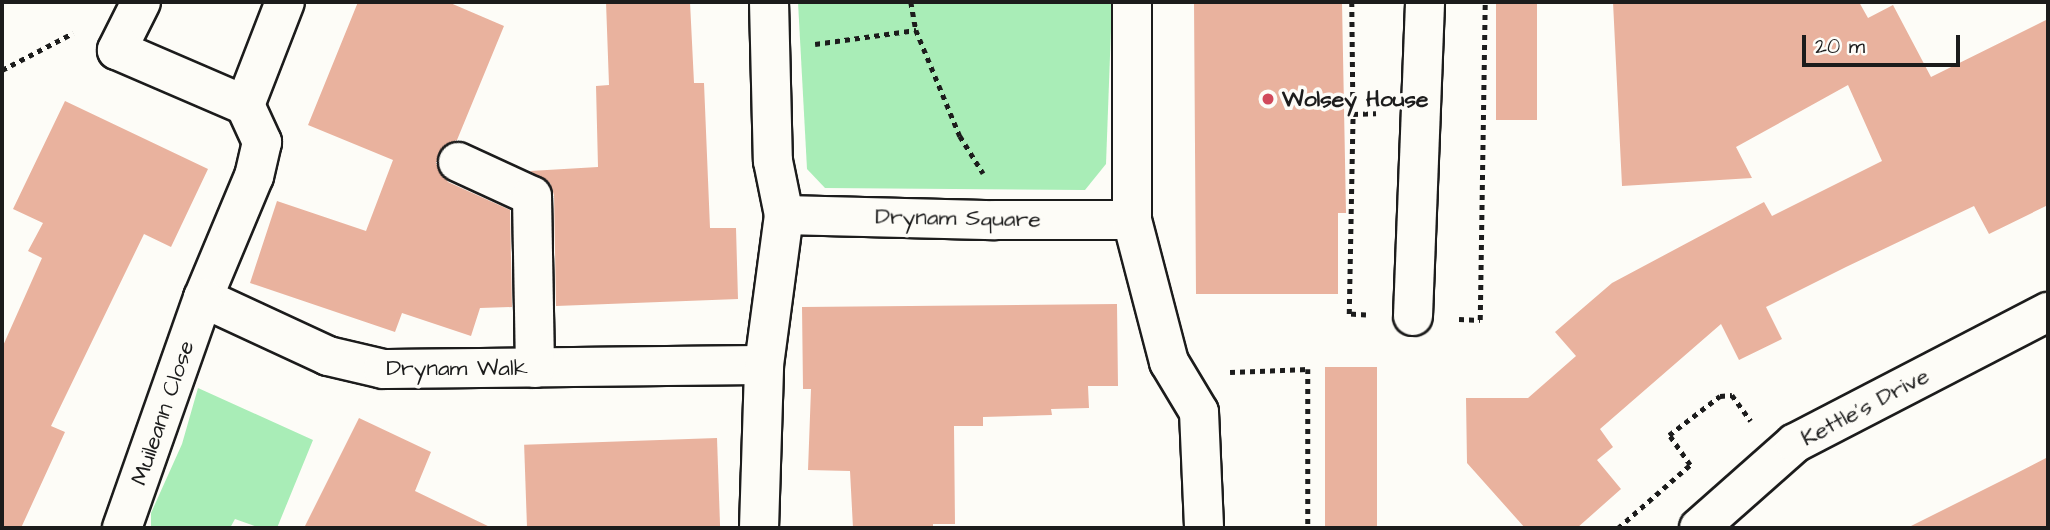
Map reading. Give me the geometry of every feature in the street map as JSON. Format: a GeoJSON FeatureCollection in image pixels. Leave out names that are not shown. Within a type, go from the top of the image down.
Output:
{"type":"FeatureCollection","features":[{"type":"Feature","properties":{"kind":"street"},"geometry":{"type":"LineString","coordinates":[[141,2],[117,50],[245,105],[262,142],[254,176],[203,298]]}},
{"type":"Feature","properties":{"kind":"street"},"geometry":{"type":"LineString","coordinates":[[245,105],[285,2]]}},
{"type":"Feature","properties":{"kind":"street"},"geometry":{"type":"LineString","coordinates":[[759,528],[764,365],[784,215],[773,162],[769,2]]}},
{"type":"Feature","properties":{"kind":"street"},"geometry":{"type":"LineString","coordinates":[[1132,2],[1132,220],[1168,362],[1199,412],[1204,528]]}},
{"type":"Feature","properties":{"kind":"street"},"geometry":{"type":"LineString","coordinates":[[1413,316],[1425,2]]}},
{"type":"Feature","properties":{"kind":"street"},"geometry":{"type":"LineString","coordinates":[[457,162],[532,197],[535,368]]}},
{"type":"Feature","properties":{"kind":"street","name":"Drynam Square"},"geometry":{"type":"LineString","coordinates":[[784,215],[1132,220]]}},
{"type":"Feature","properties":{"kind":"street","name":"Drynam Walk"},"geometry":{"type":"LineString","coordinates":[[203,298],[328,356],[383,369],[764,365]]}},
{"type":"Feature","properties":{"kind":"street","name":"Muileann Close"},"geometry":{"type":"LineString","coordinates":[[122,528],[203,298]]}},
{"type":"Feature","properties":{"kind":"street","name":"Kettle's Drive"},"geometry":{"type":"LineString","coordinates":[[1699,528],[1795,443],[2048,312]]}},
{"type":"Feature","properties":{"kind":"path"},"geometry":{"type":"LineString","coordinates":[[911,2],[916,30],[965,145],[997,188],[995,220]]}},
{"type":"Feature","properties":{"kind":"path"},"geometry":{"type":"LineString","coordinates":[[769,48],[916,30]]}},
{"type":"Feature","properties":{"kind":"path"},"geometry":{"type":"LineString","coordinates":[[2,70],[75,32],[117,50]]}},
{"type":"Feature","properties":{"kind":"path"},"geometry":{"type":"LineString","coordinates":[[1227,372],[1308,369],[1308,528]]}},
{"type":"Feature","properties":{"kind":"green space"},"geometry":{"type":"Polygon","coordinates":[[[798,2],[1112,2],[1106,164],[1085,190],[825,188],[807,169],[798,2]]]}},
{"type":"Feature","properties":{"kind":"green space"},"geometry":{"type":"Polygon","coordinates":[[[198,388],[313,440],[277,528],[260,528],[235,519],[230,528],[151,528],[151,513],[182,444],[198,388]]]}},
{"type":"Feature","properties":{"kind":"building"},"geometry":{"type":"Polygon","coordinates":[[[358,2],[448,2],[504,26],[457,140],[445,145],[436,163],[448,182],[510,210],[512,307],[480,308],[471,336],[402,313],[395,332],[250,283],[277,201],[366,231],[393,160],[308,125],[358,2]]]}},
{"type":"Feature","properties":{"kind":"building"},"geometry":{"type":"Polygon","coordinates":[[[606,2],[690,2],[694,83],[704,83],[710,228],[736,228],[738,299],[556,306],[554,195],[550,183],[530,171],[598,167],[596,86],[609,85],[606,2]]]}},
{"type":"Feature","properties":{"kind":"building","name":"Wolsey House"},"geometry":{"type":"Polygon","coordinates":[[[1194,2],[1342,2],[1346,213],[1338,213],[1338,294],[1196,294],[1194,2]]]}},
{"type":"Feature","properties":{"kind":"building"},"geometry":{"type":"Polygon","coordinates":[[[1496,2],[1537,2],[1537,120],[1496,120],[1496,2]]]}},
{"type":"Feature","properties":{"kind":"building"},"geometry":{"type":"Polygon","coordinates":[[[1613,2],[1859,2],[1868,18],[1893,5],[1931,77],[2048,19],[2048,205],[1989,234],[1974,206],[1766,307],[1782,339],[1739,360],[1721,324],[1600,429],[1613,447],[1597,460],[1621,489],[1577,528],[1525,528],[1467,463],[1466,398],[1528,398],[1576,356],[1555,332],[1612,283],[1764,202],[1772,216],[1882,161],[1848,85],[1736,147],[1752,178],[1622,186],[1613,2]]]}},
{"type":"Feature","properties":{"kind":"building"},"geometry":{"type":"Polygon","coordinates":[[[65,101],[208,169],[171,247],[144,234],[51,426],[65,432],[21,528],[2,528],[2,348],[42,258],[28,251],[43,223],[13,209],[65,101]]]}},
{"type":"Feature","properties":{"kind":"building"},"geometry":{"type":"Polygon","coordinates":[[[1117,304],[1118,386],[1088,386],[1089,408],[1051,409],[1052,415],[983,417],[983,426],[954,426],[955,524],[933,524],[933,528],[853,528],[850,471],[808,470],[811,389],[803,389],[802,307],[1117,304]]]}},
{"type":"Feature","properties":{"kind":"building"},"geometry":{"type":"Polygon","coordinates":[[[1325,367],[1377,367],[1377,528],[1325,528],[1325,367]]]}},
{"type":"Feature","properties":{"kind":"building"},"geometry":{"type":"Polygon","coordinates":[[[359,418],[431,452],[415,491],[492,528],[304,528],[359,418]]]}},
{"type":"Feature","properties":{"kind":"building"},"geometry":{"type":"Polygon","coordinates":[[[717,438],[720,528],[527,528],[524,445],[717,438]]]}},
{"type":"Feature","properties":{"kind":"building"},"geometry":{"type":"Polygon","coordinates":[[[2048,457],[2048,528],[1907,528],[2013,475],[2048,457]]]}},
{"type":"Feature","properties":{"kind":"place","name":"Wolsey House"},"geometry":{"type":"Point","coordinates":[1268,99]}}]}
